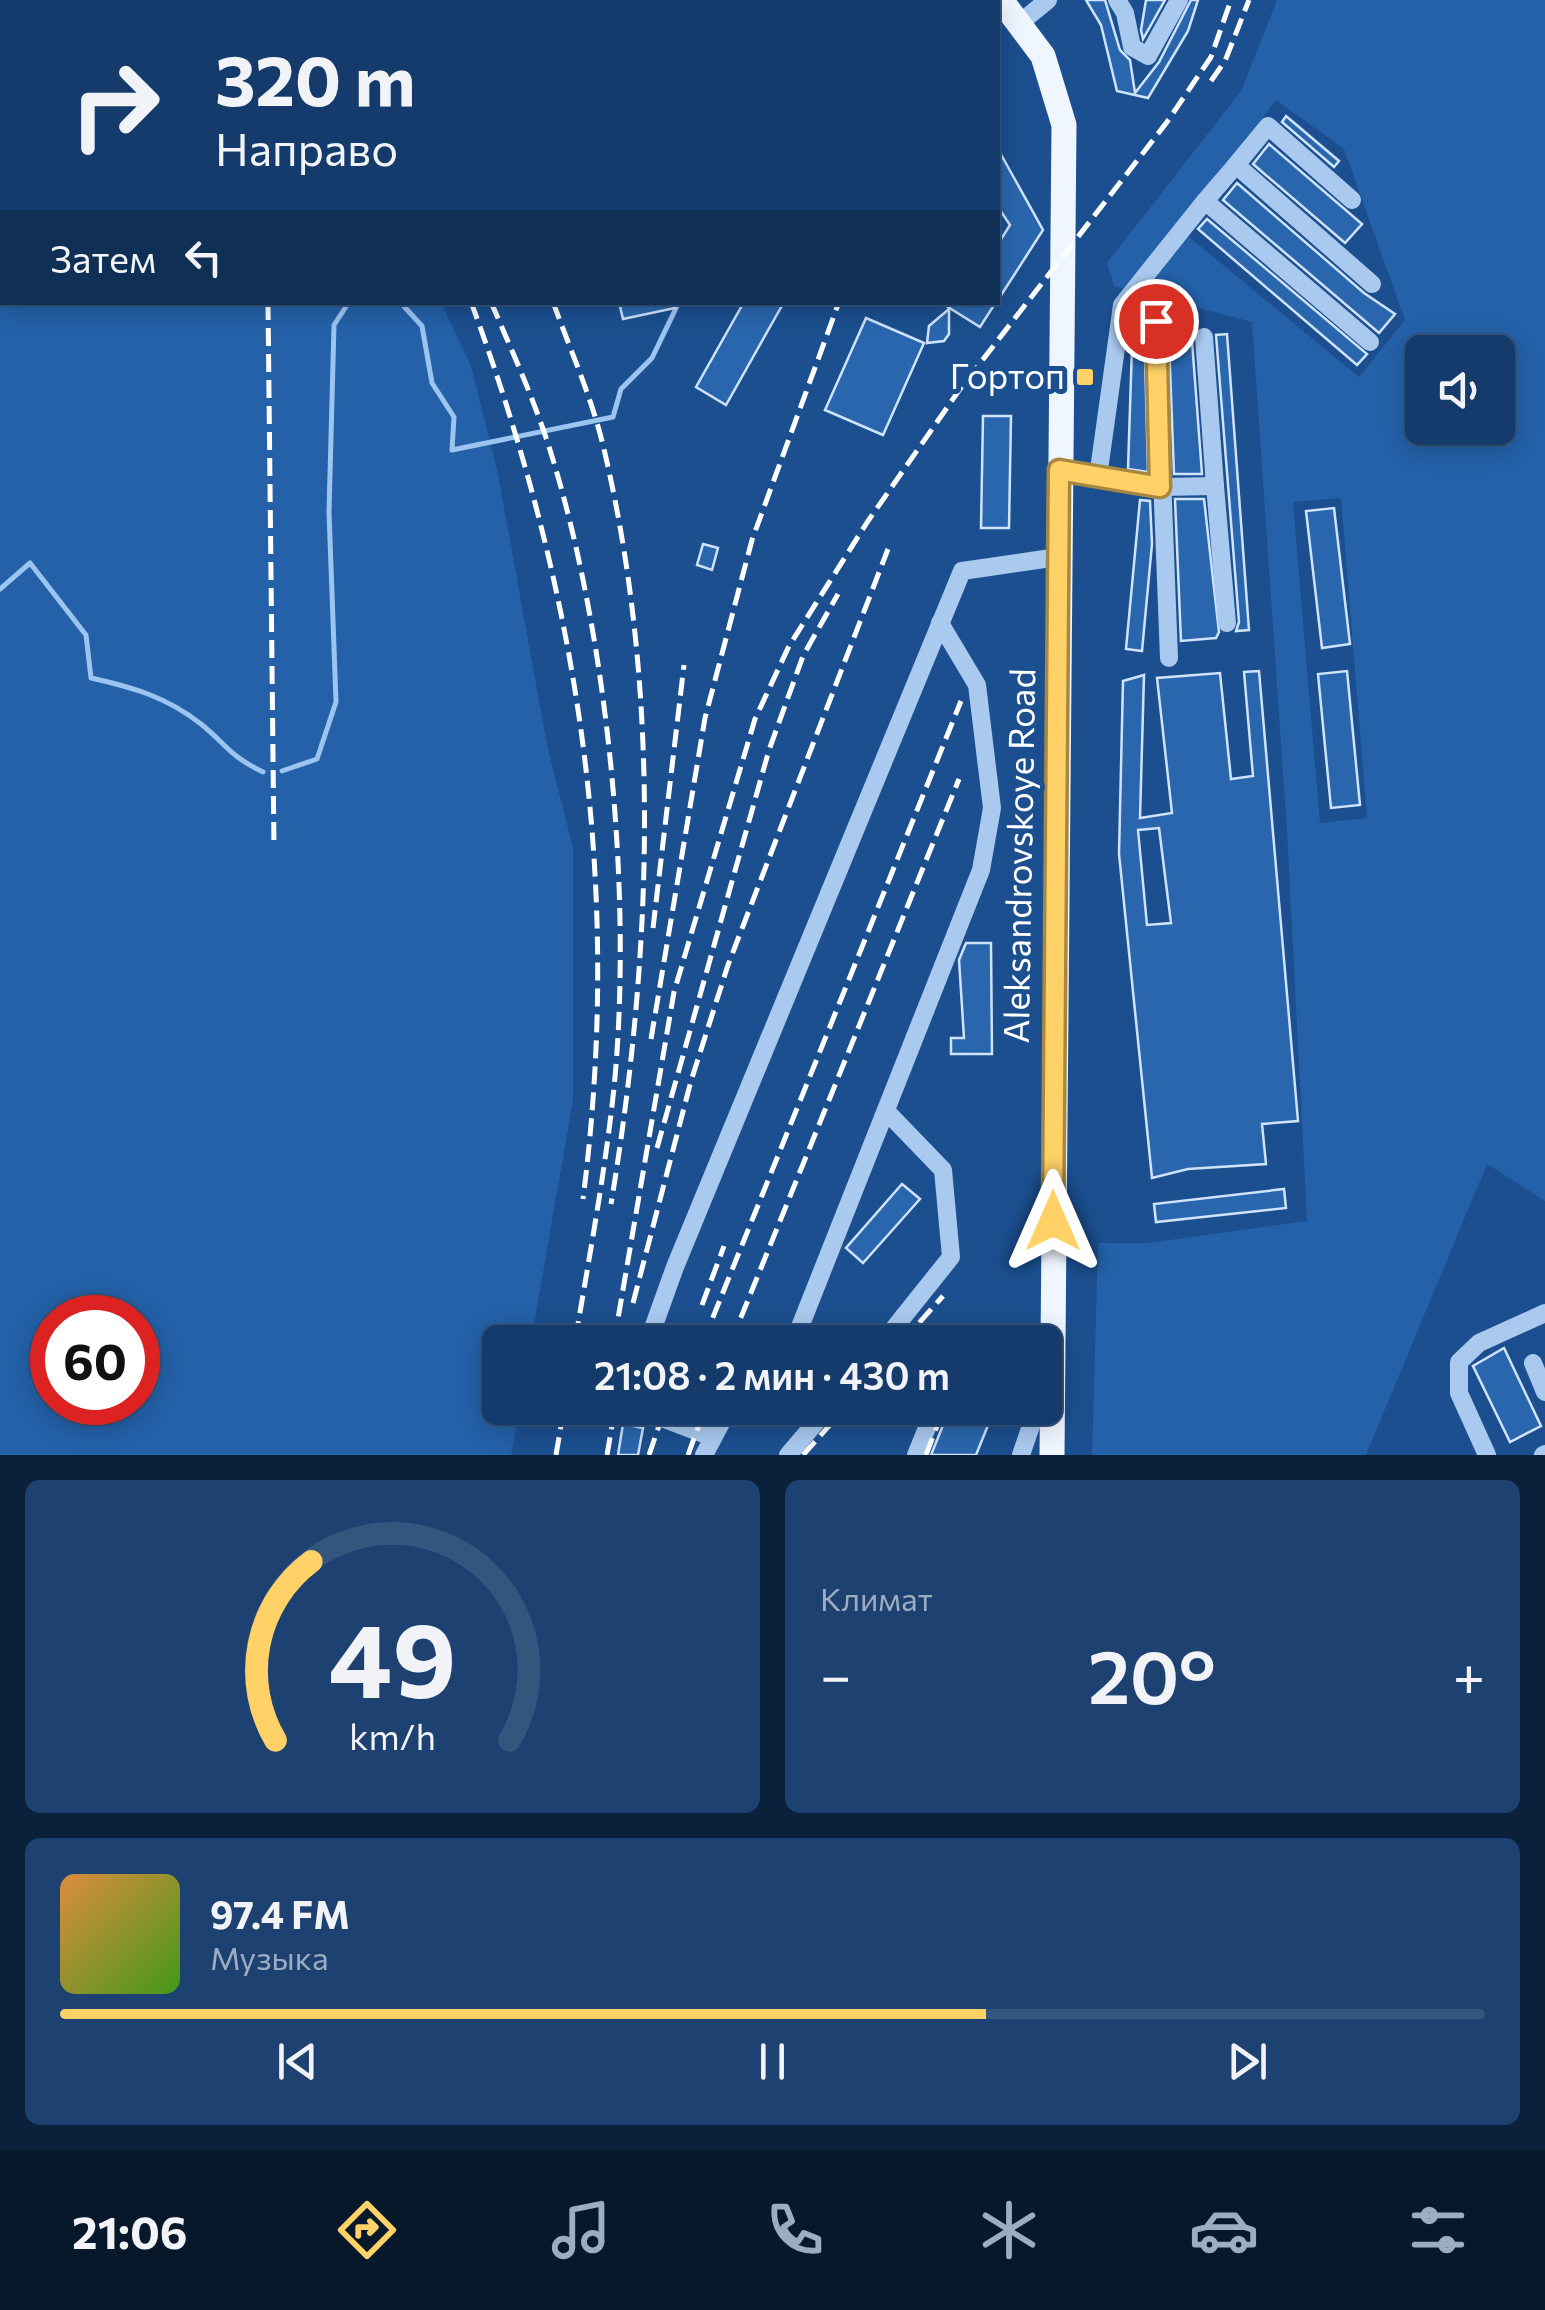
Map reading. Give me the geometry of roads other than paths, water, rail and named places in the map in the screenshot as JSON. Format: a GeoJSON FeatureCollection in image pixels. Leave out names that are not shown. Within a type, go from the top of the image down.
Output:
{"type":"FeatureCollection","features":[{"type":"Feature","properties":{"kind":"main road","name":"Aleksandrovskoye Road"},"geometry":{"type":"LineString","coordinates":[[1001,0],[1022,22],[1056,86],[1064,125],[1050,1325]]}},
{"type":"Feature","properties":{"kind":"main road","name":"Aleksandrovskoye Road"},"geometry":{"type":"LineString","coordinates":[[1051,1425],[1052,1455]]}},
{"type":"Feature","properties":{"kind":"street"},"geometry":{"type":"LineString","coordinates":[[1022,22],[1048,0]]}},
{"type":"Feature","properties":{"kind":"street"},"geometry":{"type":"LineString","coordinates":[[1127,4],[1132,47],[1148,56],[1180,0]]}},
{"type":"Feature","properties":{"kind":"street"},"geometry":{"type":"LineString","coordinates":[[1098,477],[1122,305],[1268,126],[1352,200]]}},
{"type":"Feature","properties":{"kind":"street"},"geometry":{"type":"LineString","coordinates":[[1236,165],[1372,284]]}},
{"type":"Feature","properties":{"kind":"street"},"geometry":{"type":"LineString","coordinates":[[1206,202],[1370,342]]}},
{"type":"Feature","properties":{"kind":"street"},"geometry":{"type":"LineString","coordinates":[[1156,321],[1169,658]]}},
{"type":"Feature","properties":{"kind":"street"},"geometry":{"type":"LineString","coordinates":[[1204,337],[1227,623]]}},
{"type":"Feature","properties":{"kind":"street"},"geometry":{"type":"LineString","coordinates":[[1059,470],[1160,487],[1214,486]]}},
{"type":"Feature","properties":{"kind":"street"},"geometry":{"type":"LineString","coordinates":[[654,1325],[674,1267],[962,571],[1058,557]]}},
{"type":"Feature","properties":{"kind":"street"},"geometry":{"type":"LineString","coordinates":[[801,1325],[981,870],[992,808],[978,685],[940,623]]}},
{"type":"Feature","properties":{"kind":"street"},"geometry":{"type":"LineString","coordinates":[[886,1112],[943,1170],[951,1257],[897,1325]]}},
{"type":"Feature","properties":{"kind":"street"},"geometry":{"type":"LineString","coordinates":[[1487,1455],[1459,1393],[1459,1362],[1479,1343],[1545,1314]]}},
{"type":"Feature","properties":{"kind":"street"},"geometry":{"type":"LineString","coordinates":[[1532,1363],[1545,1392]]}},
{"type":"Feature","properties":{"kind":"street"},"geometry":{"type":"LineString","coordinates":[[674,1425],[708,1446]]}},
{"type":"Feature","properties":{"kind":"street"},"geometry":{"type":"LineString","coordinates":[[788,1455],[814,1425]]}},
{"type":"Feature","properties":{"kind":"street"},"geometry":{"type":"LineString","coordinates":[[916,1455],[928,1425]]}},
{"type":"Feature","properties":{"kind":"street"},"geometry":{"type":"LineString","coordinates":[[1020,1455],[1031,1425]]}},
{"type":"Feature","properties":{"kind":"waterway"},"geometry":{"type":"LineString","coordinates":[[282,771],[317,759],[336,702],[329,512],[334,325],[347,305]]}},
{"type":"Feature","properties":{"kind":"waterway"},"geometry":{"type":"LineString","coordinates":[[403,305],[422,326],[432,383],[454,417],[452,450],[613,417],[621,389],[652,358],[678,305]]}},
{"type":"Feature","properties":{"kind":"waterway"},"geometry":{"type":"LineString","coordinates":[[0,589],[30,563],[86,635],[91,678],[135,689],[175,707],[263,772]]}},
{"type":"Feature","properties":{"kind":"railway"},"geometry":{"type":"LineString","coordinates":[[617,1325],[674,992],[755,719],[789,646],[868,521],[960,389],[1167,122],[1211,57],[1231,0]]}},
{"type":"Feature","properties":{"kind":"railway"},"geometry":{"type":"LineString","coordinates":[[1211,81],[1225,61],[1249,0]]}},
{"type":"Feature","properties":{"kind":"railway"},"geometry":{"type":"LineString","coordinates":[[268,305],[274,847]]}},
{"type":"Feature","properties":{"kind":"railway"},"geometry":{"type":"LineString","coordinates":[[472,305],[509,412],[540,523],[565,633],[583,744],[594,856],[598,969],[594,1083],[583,1199]]}},
{"type":"Feature","properties":{"kind":"railway"},"geometry":{"type":"LineString","coordinates":[[492,305],[544,431],[570,523],[601,682],[611,766],[620,933],[619,1013],[606,1152],[578,1325]]}},
{"type":"Feature","properties":{"kind":"railway"},"geometry":{"type":"LineString","coordinates":[[554,305],[603,445],[622,538],[642,728],[642,920],[625,1111],[611,1204]]}},
{"type":"Feature","properties":{"kind":"railway"},"geometry":{"type":"LineString","coordinates":[[651,1039],[705,718],[752,540],[838,305]]}},
{"type":"Feature","properties":{"kind":"railway"},"geometry":{"type":"LineString","coordinates":[[633,1303],[691,1081],[728,965],[888,549]]}},
{"type":"Feature","properties":{"kind":"railway"},"geometry":{"type":"LineString","coordinates":[[657,1148],[769,750],[803,656],[838,594]]}},
{"type":"Feature","properties":{"kind":"railway"},"geometry":{"type":"LineString","coordinates":[[653,928],[684,665]]}},
{"type":"Feature","properties":{"kind":"railway"},"geometry":{"type":"LineString","coordinates":[[710,1325],[961,701]]}},
{"type":"Feature","properties":{"kind":"railway"},"geometry":{"type":"LineString","coordinates":[[738,1325],[959,779]]}},
{"type":"Feature","properties":{"kind":"railway"},"geometry":{"type":"LineString","coordinates":[[702,1305],[724,1246]]}},
{"type":"Feature","properties":{"kind":"railway"},"geometry":{"type":"LineString","coordinates":[[917,1325],[943,1296]]}},
{"type":"Feature","properties":{"kind":"railway"},"geometry":{"type":"LineString","coordinates":[[556,1455],[561,1425]]}},
{"type":"Feature","properties":{"kind":"railway"},"geometry":{"type":"LineString","coordinates":[[607,1455],[612,1425]]}},
{"type":"Feature","properties":{"kind":"railway"},"geometry":{"type":"LineString","coordinates":[[649,1455],[659,1425]]}},
{"type":"Feature","properties":{"kind":"railway"},"geometry":{"type":"LineString","coordinates":[[688,1455],[699,1425]]}},
{"type":"Feature","properties":{"kind":"railway"},"geometry":{"type":"LineString","coordinates":[[803,1455],[830,1425]]}},
{"type":"Feature","properties":{"kind":"railway"},"geometry":{"type":"LineString","coordinates":[[926,1455],[937,1425]]}},
{"type":"Feature","properties":{"kind":"place","name":"Гортоп"},"geometry":{"type":"Point","coordinates":[1085,377]}}]}
